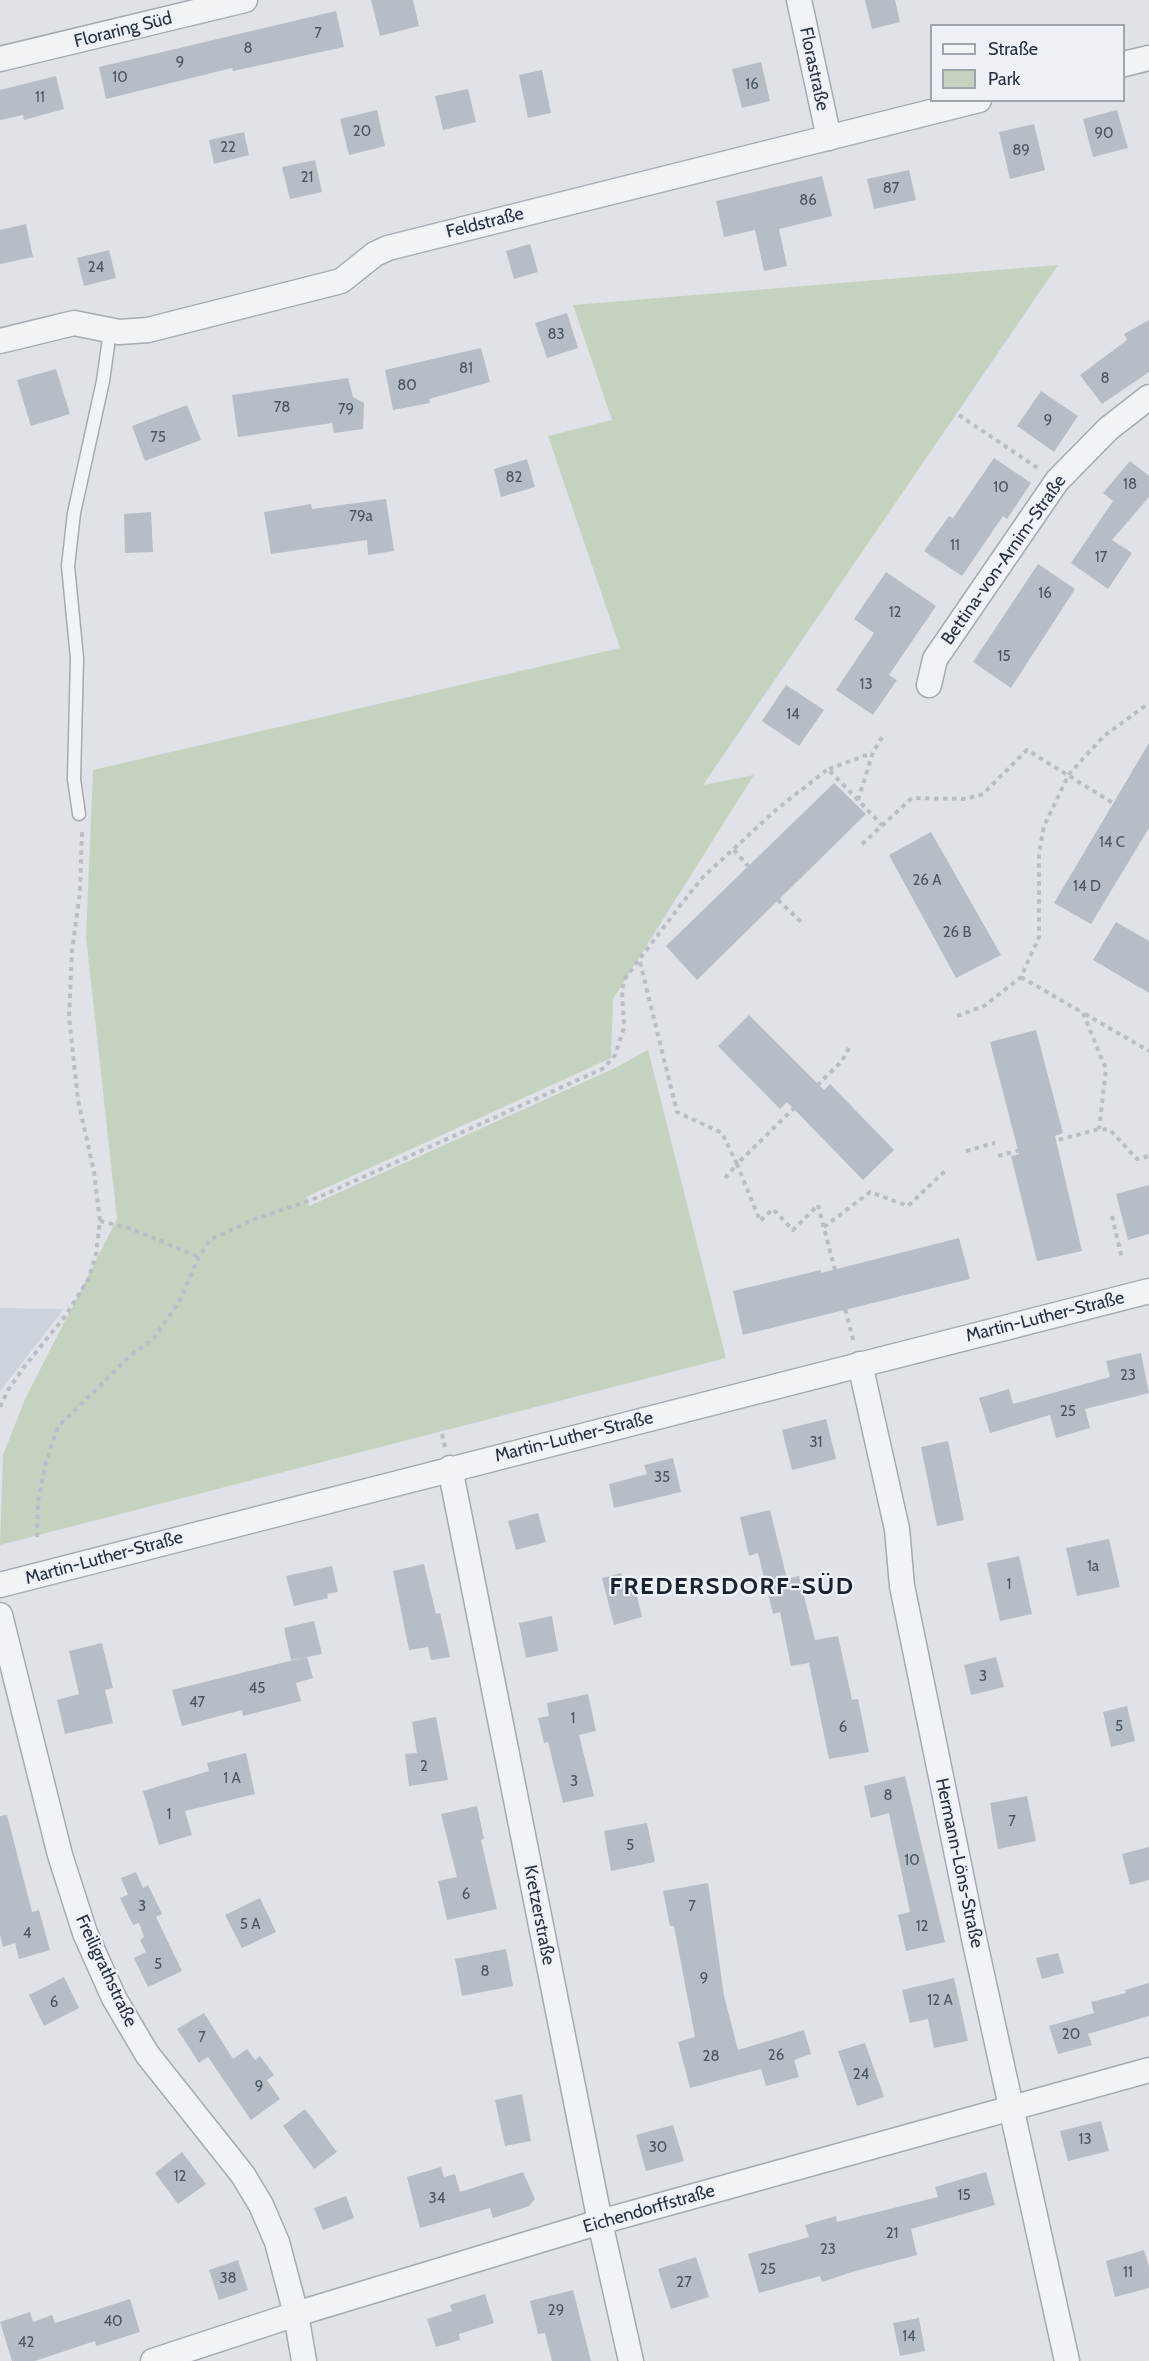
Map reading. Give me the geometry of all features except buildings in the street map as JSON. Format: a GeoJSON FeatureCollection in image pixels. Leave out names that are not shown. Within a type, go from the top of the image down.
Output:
{"type":"FeatureCollection","features":[{"type":"Feature","properties":{"kind":"street","name":"Floraring Süd"},"geometry":{"type":"LineString","coordinates":[[0,59],[245,0]]}},
{"type":"Feature","properties":{"kind":"street","name":"Florastraße"},"geometry":{"type":"LineString","coordinates":[[799,0],[829,138]]}},
{"type":"Feature","properties":{"kind":"street"},"geometry":{"type":"LineString","coordinates":[[1125,64],[1149,58]]}},
{"type":"Feature","properties":{"kind":"street","name":"Feldstraße"},"geometry":{"type":"LineString","coordinates":[[0,340],[74,323],[110,331],[148,330],[341,281],[375,254],[388,248],[971,102]]}},
{"type":"Feature","properties":{"kind":"street","name":"Bettina-von-Arnim-Straße"},"geometry":{"type":"LineString","coordinates":[[929,685],[935,660],[1057,481],[1108,429],[1149,397]]}},
{"type":"Feature","properties":{"kind":"street","name":"Martin-Luther-Straße"},"geometry":{"type":"LineString","coordinates":[[0,1585],[1149,1291]]}},
{"type":"Feature","properties":{"kind":"street","name":"Hermann-Löns-Straße"},"geometry":{"type":"LineString","coordinates":[[860,1364],[897,1529],[902,1586],[1067,2361]]}},
{"type":"Feature","properties":{"kind":"street","name":"Kretzerstraße"},"geometry":{"type":"LineString","coordinates":[[450,1468],[600,2222],[632,2361]]}},
{"type":"Feature","properties":{"kind":"street","name":"Freiligrathstraße"},"geometry":{"type":"LineString","coordinates":[[0,1615],[60,1855],[85,1933],[114,1998],[147,2054],[243,2175],[261,2205],[277,2242],[296,2314],[304,2361]]}},
{"type":"Feature","properties":{"kind":"street","name":"Eichendorffstraße"},"geometry":{"type":"LineString","coordinates":[[153,2361],[296,2314],[600,2222],[1149,2070]]}},
{"type":"Feature","properties":{"kind":"lane"},"geometry":{"type":"LineString","coordinates":[[79,814],[74,779],[76,658],[68,566],[74,513],[103,381],[110,331]]}},
{"type":"Feature","properties":{"kind":"path"},"geometry":{"type":"LineString","coordinates":[[959,415],[1057,481]]}},
{"type":"Feature","properties":{"kind":"path"},"geometry":{"type":"LineString","coordinates":[[957,1016],[984,1006],[1021,977],[1039,938],[1039,853],[1044,826],[1069,774],[1104,736],[1149,702]]}},
{"type":"Feature","properties":{"kind":"path"},"geometry":{"type":"LineString","coordinates":[[858,800],[873,752],[883,736]]}},
{"type":"Feature","properties":{"kind":"path"},"geometry":{"type":"LineString","coordinates":[[862,844],[912,798],[966,799],[983,794],[1027,750],[1113,803]]}},
{"type":"Feature","properties":{"kind":"path"},"geometry":{"type":"LineString","coordinates":[[38,1537],[38,1501],[46,1462],[58,1427],[130,1355],[154,1338],[179,1302],[199,1257],[210,1240],[273,1212],[319,1197],[604,1068],[615,1055],[624,1028],[622,990],[626,978],[703,877],[777,809],[828,769],[873,752]]}},
{"type":"Feature","properties":{"kind":"path"},"geometry":{"type":"LineString","coordinates":[[828,769],[882,825]]}},
{"type":"Feature","properties":{"kind":"path"},"geometry":{"type":"LineString","coordinates":[[0,1407],[8,1390],[66,1315],[89,1278],[96,1254],[100,1221],[94,1172],[78,1100],[69,1017],[83,837],[79,814]]}},
{"type":"Feature","properties":{"kind":"path"},"geometry":{"type":"LineString","coordinates":[[734,850],[748,866]]}},
{"type":"Feature","properties":{"kind":"path"},"geometry":{"type":"LineString","coordinates":[[778,900],[801,922]]}},
{"type":"Feature","properties":{"kind":"path"},"geometry":{"type":"LineString","coordinates":[[640,962],[677,1113],[722,1133],[760,1221],[773,1209],[793,1230],[818,1205],[860,1364]]}},
{"type":"Feature","properties":{"kind":"path"},"geometry":{"type":"LineString","coordinates":[[1021,977],[1149,1051]]}},
{"type":"Feature","properties":{"kind":"path"},"geometry":{"type":"LineString","coordinates":[[1083,1013],[1106,1069],[1099,1128]]}},
{"type":"Feature","properties":{"kind":"path"},"geometry":{"type":"LineString","coordinates":[[724,1178],[842,1061],[851,1044]]}},
{"type":"Feature","properties":{"kind":"path"},"geometry":{"type":"LineString","coordinates":[[998,1156],[1099,1128],[1110,1130],[1137,1159],[1149,1156]]}},
{"type":"Feature","properties":{"kind":"path"},"geometry":{"type":"LineString","coordinates":[[966,1151],[995,1143]]}},
{"type":"Feature","properties":{"kind":"path"},"geometry":{"type":"LineString","coordinates":[[824,1227],[870,1192],[908,1206],[947,1169]]}},
{"type":"Feature","properties":{"kind":"path"},"geometry":{"type":"LineString","coordinates":[[1112,1216],[1122,1259]]}},
{"type":"Feature","properties":{"kind":"path"},"geometry":{"type":"LineString","coordinates":[[100,1221],[129,1228],[199,1257]]}},
{"type":"Feature","properties":{"kind":"shaded area"},"geometry":{"type":"Polygon","coordinates":[[[0,1308],[64,1309],[0,1391],[0,1308]]]}},
{"type":"Feature","properties":{"kind":"green space"},"geometry":{"type":"Polygon","coordinates":[[[1058,265],[703,785],[754,775],[613,999],[611,1058],[306,1197],[309,1206],[615,1068],[648,1050],[726,1358],[0,1545],[3,1455],[25,1399],[117,1219],[86,937],[93,770],[620,648],[548,436],[612,420],[573,305],[1058,265]]]}},
{"type":"Feature","properties":{"kind":"district","name":"FREDERSDORF-SÜD"},"geometry":{"type":"Point","coordinates":[732,1587]}}]}
